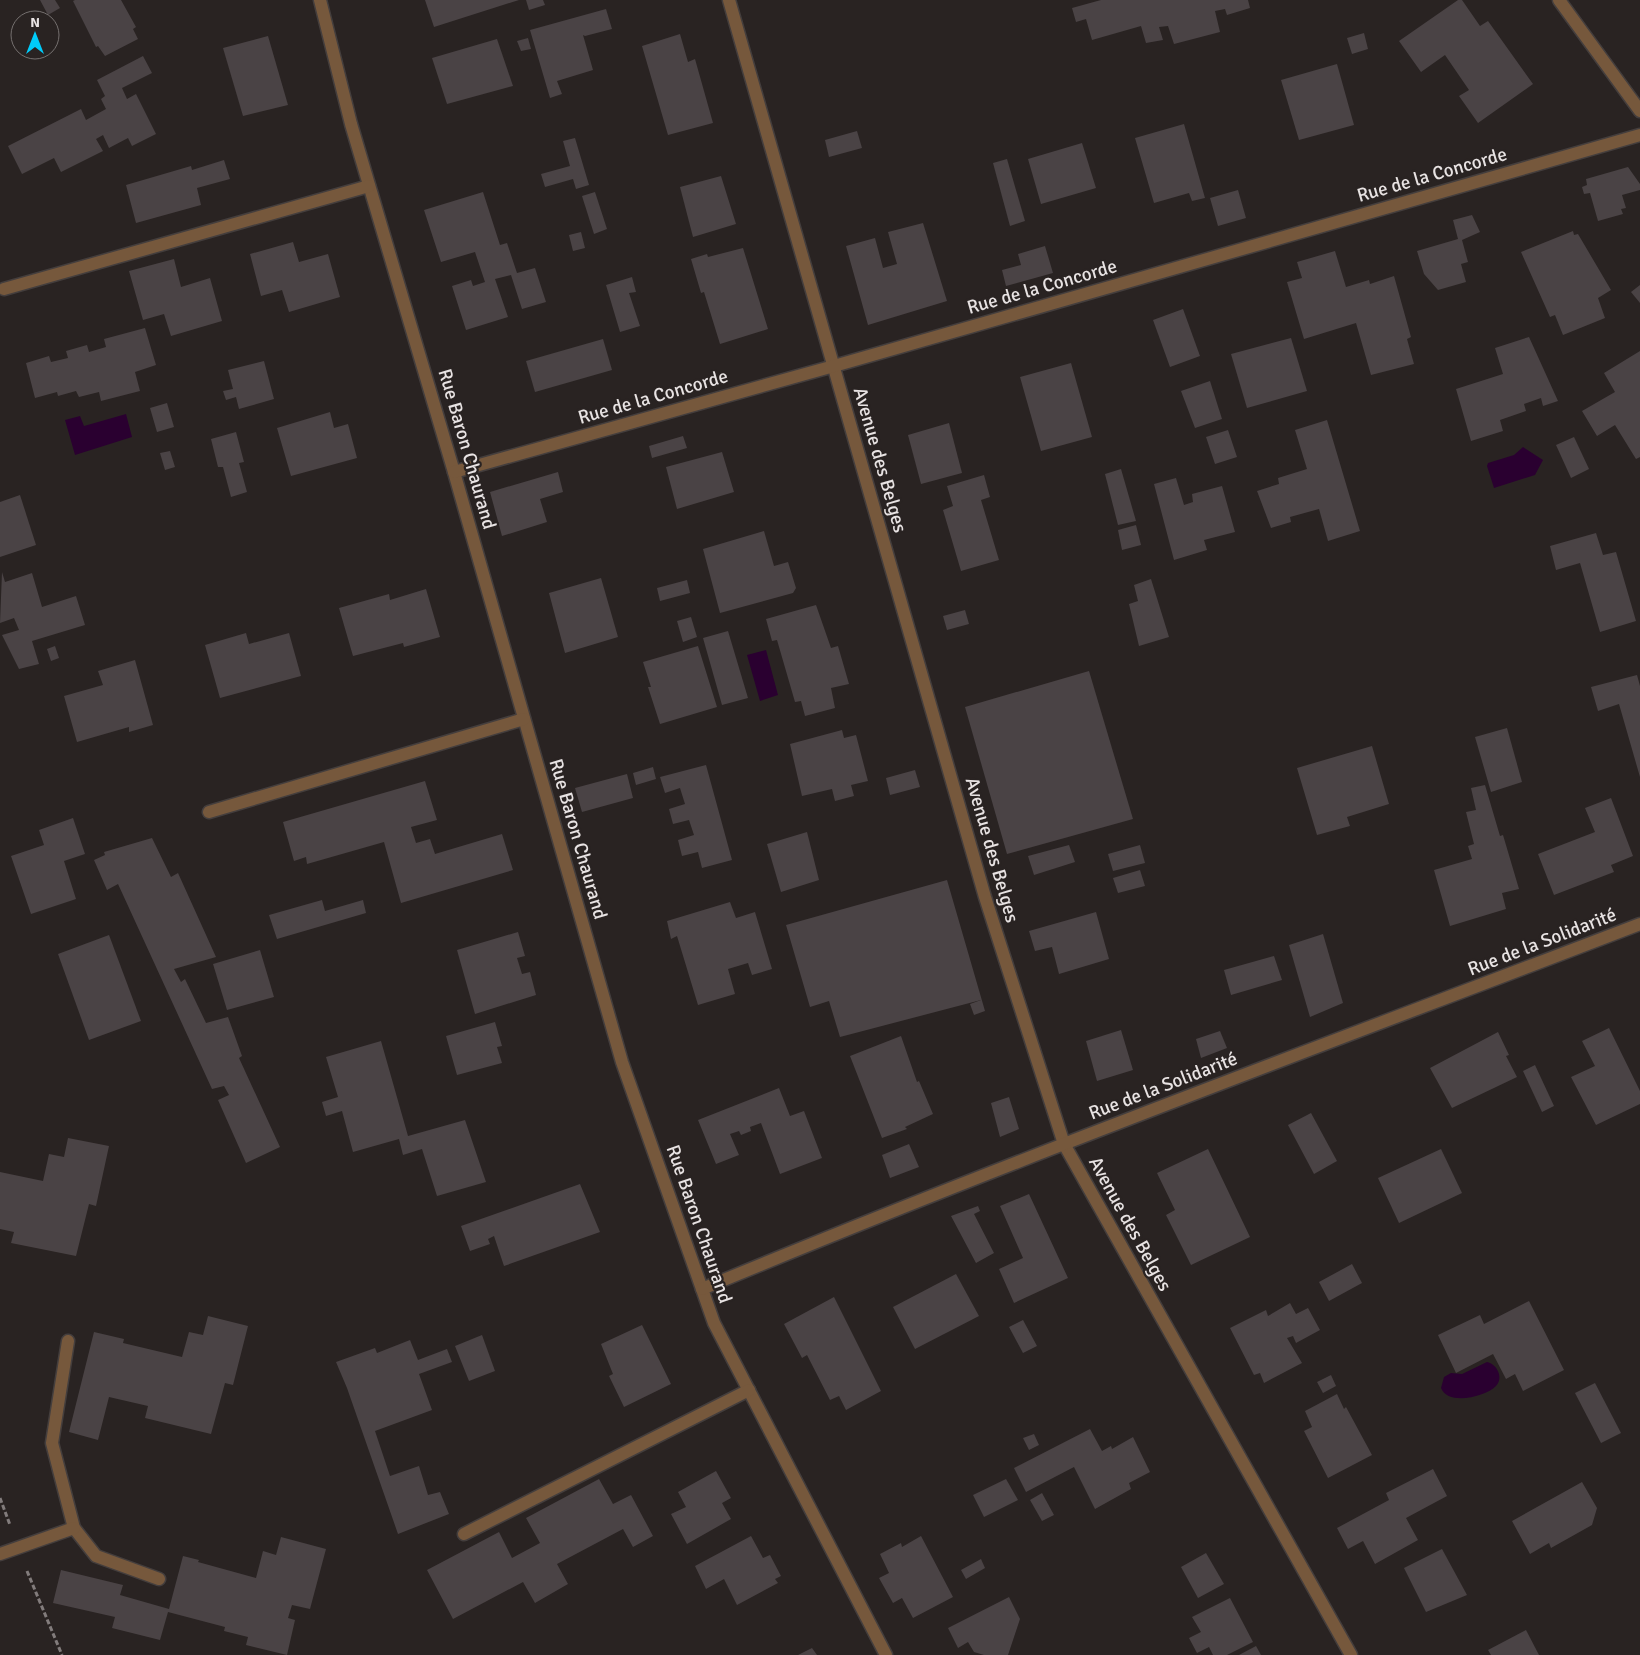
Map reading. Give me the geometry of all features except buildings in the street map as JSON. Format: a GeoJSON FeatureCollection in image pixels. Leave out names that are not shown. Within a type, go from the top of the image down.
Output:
{"type":"FeatureCollection","features":[{"type":"Feature","properties":{"kind":"street","name":"Rue Baron Chaurand"},"geometry":{"type":"LineString","coordinates":[[320,0],[370,186],[454,472],[622,1062],[714,1322],[886,1655]]}},
{"type":"Feature","properties":{"kind":"street","name":"Avenue des Belges"},"geometry":{"type":"LineString","coordinates":[[729,0],[985,897],[1064,1144],[1351,1655]]}},
{"type":"Feature","properties":{"kind":"street"},"geometry":{"type":"LineString","coordinates":[[1558,0],[1640,111]]}},
{"type":"Feature","properties":{"kind":"street","name":"Rue de la Concorde"},"geometry":{"type":"LineString","coordinates":[[454,472],[834,366],[1640,135]]}},
{"type":"Feature","properties":{"kind":"street"},"geometry":{"type":"LineString","coordinates":[[4,289],[370,186]]}},
{"type":"Feature","properties":{"kind":"street"},"geometry":{"type":"LineString","coordinates":[[209,812],[524,719]]}},
{"type":"Feature","properties":{"kind":"street","name":"Rue de la Solidarité"},"geometry":{"type":"LineString","coordinates":[[702,1289],[820,1240],[1064,1144],[1640,924]]}},
{"type":"Feature","properties":{"kind":"street"},"geometry":{"type":"LineString","coordinates":[[68,1341],[52,1443],[74,1528],[96,1556],[159,1579]]}},
{"type":"Feature","properties":{"kind":"street"},"geometry":{"type":"LineString","coordinates":[[464,1534],[749,1390]]}},
{"type":"Feature","properties":{"kind":"street"},"geometry":{"type":"LineString","coordinates":[[0,1554],[74,1528]]}},
{"type":"Feature","properties":{"kind":"path"},"geometry":{"type":"LineString","coordinates":[[0,1498],[17,1548],[62,1655]]}},
{"type":"Feature","properties":{"kind":"shaded area"},"geometry":{"type":"Polygon","coordinates":[[[126,414],[132,437],[75,455],[65,420],[80,416],[84,426],[126,414]]]}},
{"type":"Feature","properties":{"kind":"shaded area"},"geometry":{"type":"Polygon","coordinates":[[[1523,447],[1543,460],[1535,475],[1494,488],[1487,466],[1488,463],[1514,455],[1523,447]]]}},
{"type":"Feature","properties":{"kind":"shaded area"},"geometry":{"type":"Polygon","coordinates":[[[766,650],[778,695],[760,701],[747,655],[766,650]]]}},
{"type":"Feature","properties":{"kind":"shaded area"},"geometry":{"type":"Polygon","coordinates":[[[1487,1362],[1494,1365],[1499,1375],[1498,1383],[1491,1390],[1476,1396],[1459,1398],[1445,1394],[1441,1388],[1444,1377],[1451,1373],[1462,1374],[1487,1362]]]}}]}
